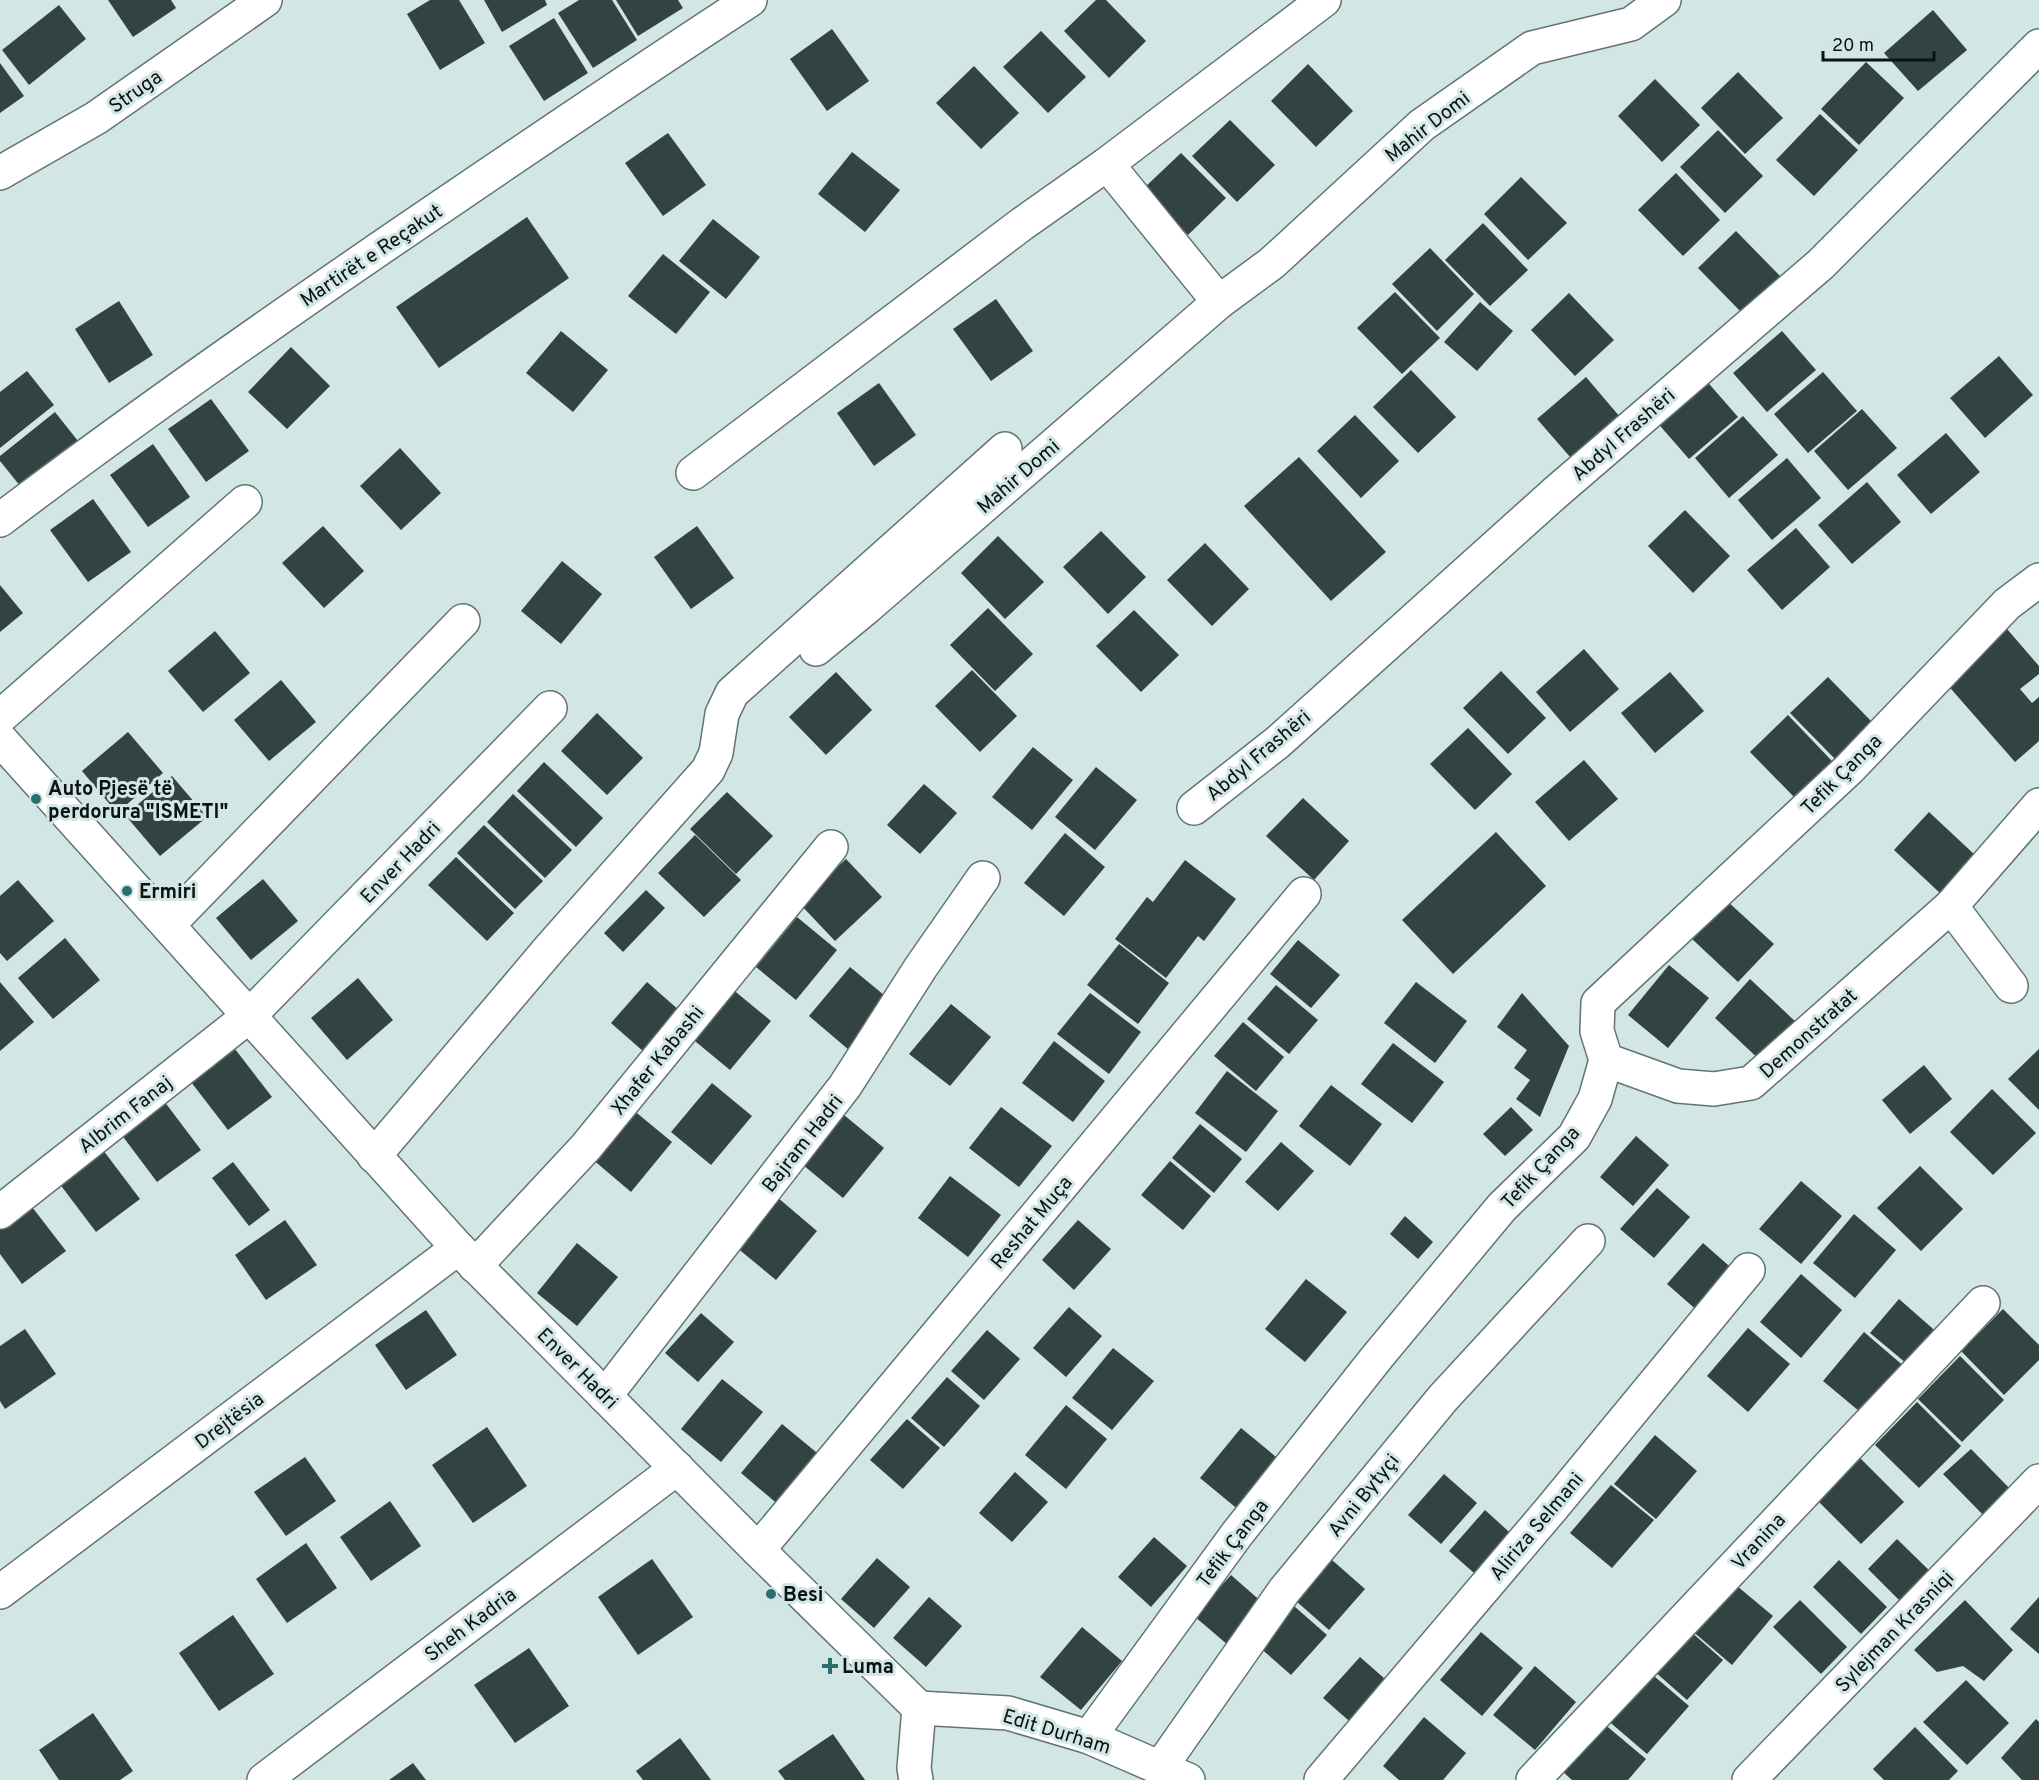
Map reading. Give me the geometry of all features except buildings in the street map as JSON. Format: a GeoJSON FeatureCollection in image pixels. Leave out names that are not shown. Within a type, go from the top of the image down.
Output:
{"type":"FeatureCollection","features":[{"type":"Feature","properties":{"kind":"street","name":"Struga"},"geometry":{"type":"LineString","coordinates":[[0,173],[96,118],[265,0]]}},
{"type":"Feature","properties":{"kind":"street","name":"Martirët e Reçakut"},"geometry":{"type":"LineString","coordinates":[[0,520],[94,449],[349,269],[750,0]]}},
{"type":"Feature","properties":{"kind":"street"},"geometry":{"type":"LineString","coordinates":[[693,473],[1022,224],[1107,164],[1324,0]]}},
{"type":"Feature","properties":{"kind":"street","name":"Mahir Domi"},"geometry":{"type":"LineString","coordinates":[[816,649],[1219,302],[1272,263],[1422,125],[1532,48],[1631,24],[1664,0]]}},
{"type":"Feature","properties":{"kind":"street","name":"Abdyl Frashëri"},"geometry":{"type":"LineString","coordinates":[[1194,808],[1278,742],[1555,493],[1821,264],[2039,46]]}},
{"type":"Feature","properties":{"kind":"street"},"geometry":{"type":"LineString","coordinates":[[1107,164],[1219,302]]}},
{"type":"Feature","properties":{"kind":"street"},"geometry":{"type":"LineString","coordinates":[[374,1156],[551,947],[708,770],[716,753],[722,714],[732,693],[1005,449]]}},
{"type":"Feature","properties":{"kind":"street"},"geometry":{"type":"LineString","coordinates":[[0,717],[244,502]]}},
{"type":"Feature","properties":{"kind":"street","name":"Tefik Çanga"},"geometry":{"type":"LineString","coordinates":[[1089,1737],[1236,1534],[1378,1356],[1502,1208],[1574,1137],[1595,1099],[1606,1060],[1597,1031],[1598,1003],[1849,769],[2007,604],[2039,580]]}},
{"type":"Feature","properties":{"kind":"street"},"geometry":{"type":"LineString","coordinates":[[168,925],[462,621]]}},
{"type":"Feature","properties":{"kind":"street","name":"Enver Hadri"},"geometry":{"type":"LineString","coordinates":[[249,1016],[550,708]]}},
{"type":"Feature","properties":{"kind":"street","name":"Enver Hadri"},"geometry":{"type":"LineString","coordinates":[[0,739],[467,1257],[758,1550],[919,1708]]}},
{"type":"Feature","properties":{"kind":"street","name":"Demonstratat"},"geometry":{"type":"LineString","coordinates":[[1606,1060],[1678,1086],[1714,1089],[1750,1083],[1951,906],[2039,805]]}},
{"type":"Feature","properties":{"kind":"street","name":"Xhafer Kabashi"},"geometry":{"type":"LineString","coordinates":[[467,1257],[586,1147],[831,847]]}},
{"type":"Feature","properties":{"kind":"street","name":"Bajram Hadri"},"geometry":{"type":"LineString","coordinates":[[605,1396],[845,1086],[921,967],[983,878]]}},
{"type":"Feature","properties":{"kind":"street","name":"Reshat Muça"},"geometry":{"type":"LineString","coordinates":[[758,1550],[1304,894]]}},
{"type":"Feature","properties":{"kind":"street"},"geometry":{"type":"LineString","coordinates":[[1951,906],[2011,986]]}},
{"type":"Feature","properties":{"kind":"street","name":"Albrim Fanaj"},"geometry":{"type":"LineString","coordinates":[[0,1212],[249,1016]]}},
{"type":"Feature","properties":{"kind":"street","name":"Avni Bytyçi"},"geometry":{"type":"LineString","coordinates":[[1174,1774],[1284,1592],[1443,1398],[1588,1241]]}},
{"type":"Feature","properties":{"kind":"street","name":"Drejtësia"},"geometry":{"type":"LineString","coordinates":[[0,1592],[467,1257]]}},
{"type":"Feature","properties":{"kind":"street","name":"Aliriza Selmani"},"geometry":{"type":"LineString","coordinates":[[1322,1780],[1552,1508],[1748,1270]]}},
{"type":"Feature","properties":{"kind":"street","name":"Vranina"},"geometry":{"type":"LineString","coordinates":[[1533,1780],[1983,1303]]}},
{"type":"Feature","properties":{"kind":"street","name":"Sheh Kadria"},"geometry":{"type":"LineString","coordinates":[[264,1780],[677,1468]]}},
{"type":"Feature","properties":{"kind":"street","name":"Sylejman Krasniqi"},"geometry":{"type":"LineString","coordinates":[[1749,1780],[2039,1481]]}},
{"type":"Feature","properties":{"kind":"street"},"geometry":{"type":"LineString","coordinates":[[916,1780],[914,1768],[919,1708]]}},
{"type":"Feature","properties":{"kind":"street","name":"Edit Durham"},"geometry":{"type":"LineString","coordinates":[[919,1708],[1008,1713],[1089,1737],[1174,1774]]}},
{"type":"Feature","properties":{"kind":"place","name":"Auto Pjesë të perdorura \"ISMETI\""},"geometry":{"type":"Point","coordinates":[36,799]}},
{"type":"Feature","properties":{"kind":"place","name":"Ermiri"},"geometry":{"type":"Point","coordinates":[127,891]}},
{"type":"Feature","properties":{"kind":"place","name":"Besi"},"geometry":{"type":"Point","coordinates":[771,1594]}},
{"type":"Feature","properties":{"kind":"place","name":"Luma"},"geometry":{"type":"Point","coordinates":[830,1666]}}]}
